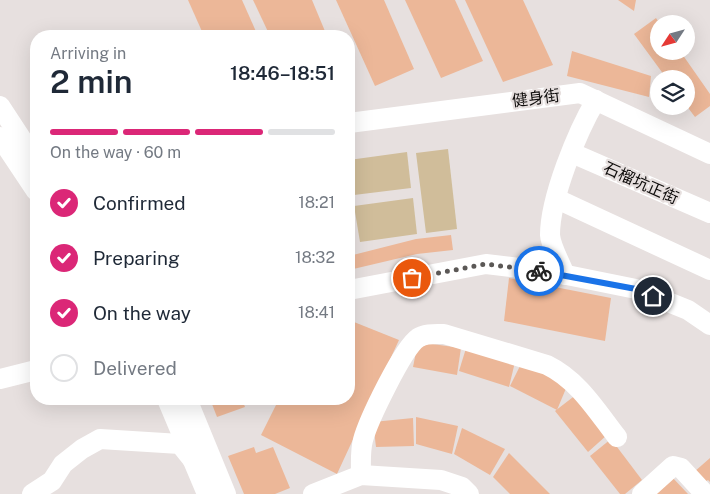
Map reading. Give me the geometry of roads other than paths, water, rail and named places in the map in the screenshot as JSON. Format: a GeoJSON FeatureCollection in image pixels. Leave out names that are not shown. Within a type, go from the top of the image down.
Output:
{"type":"FeatureCollection","features":[{"type":"Feature","properties":{"kind":"street","name":"健身街"},"geometry":{"type":"LineString","coordinates":[[355,122],[580,93],[710,154]]}},
{"type":"Feature","properties":{"kind":"street"},"geometry":{"type":"LineString","coordinates":[[561,274],[550,237],[557,199],[584,121],[596,100]]}},
{"type":"Feature","properties":{"kind":"street"},"geometry":{"type":"LineString","coordinates":[[0,106],[30,152]]}},
{"type":"Feature","properties":{"kind":"street"},"geometry":{"type":"LineString","coordinates":[[0,137],[30,182]]}},
{"type":"Feature","properties":{"kind":"street","name":"石榴坑正街"},"geometry":{"type":"LineString","coordinates":[[572,153],[710,213]]}},
{"type":"Feature","properties":{"kind":"street"},"geometry":{"type":"LineString","coordinates":[[557,199],[710,270]]}},
{"type":"Feature","properties":{"kind":"street"},"geometry":{"type":"LineString","coordinates":[[355,289],[486,264],[561,274],[636,289],[688,310],[710,326]]}},
{"type":"Feature","properties":{"kind":"street"},"geometry":{"type":"LineString","coordinates":[[361,475],[363,440],[396,366],[406,350],[419,338],[432,334],[444,334],[547,365],[562,372],[576,384],[617,436]]}},
{"type":"Feature","properties":{"kind":"street"},"geometry":{"type":"LineString","coordinates":[[0,379],[30,372]]}},
{"type":"Feature","properties":{"kind":"street"},"geometry":{"type":"LineString","coordinates":[[170,405],[207,494]]}},
{"type":"Feature","properties":{"kind":"street"},"geometry":{"type":"LineString","coordinates":[[189,405],[226,494]]}},
{"type":"Feature","properties":{"kind":"street"},"geometry":{"type":"LineString","coordinates":[[32,494],[52,481],[63,464],[82,449],[100,439],[180,444],[192,459]]}},
{"type":"Feature","properties":{"kind":"street"},"geometry":{"type":"LineString","coordinates":[[642,494],[673,466],[681,468],[705,494]]}},
{"type":"Feature","properties":{"kind":"street"},"geometry":{"type":"LineString","coordinates":[[313,494],[361,475],[440,480],[462,487],[469,494]]}}]}
